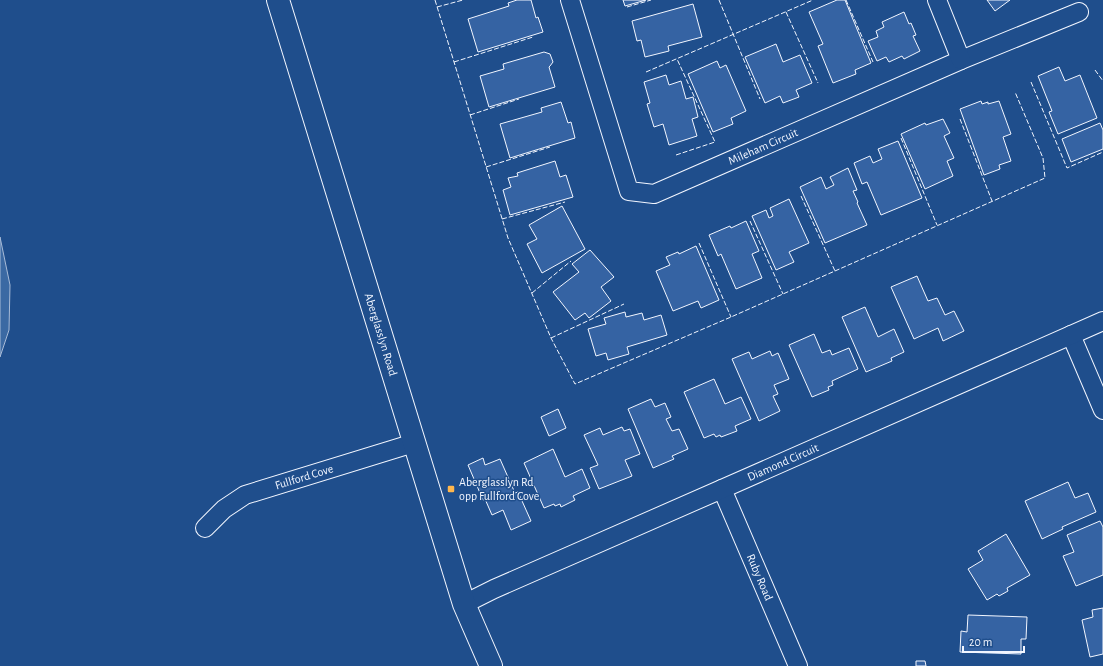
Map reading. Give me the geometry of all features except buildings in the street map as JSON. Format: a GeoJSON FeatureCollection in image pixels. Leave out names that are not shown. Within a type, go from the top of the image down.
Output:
{"type":"FeatureCollection","features":[{"type":"Feature","properties":{"kind":"main road","name":"Aberglasslyn Road"},"geometry":{"type":"LineString","coordinates":[[278,0],[464,604],[491,666]]}},
{"type":"Feature","properties":{"kind":"street","name":"Mileham Circuit"},"geometry":{"type":"LineString","coordinates":[[570,0],[629,191],[654,194],[961,60],[1079,12]]}},
{"type":"Feature","properties":{"kind":"street"},"geometry":{"type":"LineString","coordinates":[[937,0],[961,60]]}},
{"type":"Feature","properties":{"kind":"street","name":"Diamond Circuit"},"geometry":{"type":"LineString","coordinates":[[464,604],[494,589],[1103,321]]}},
{"type":"Feature","properties":{"kind":"street"},"geometry":{"type":"LineString","coordinates":[[1071,336],[1103,410]]}},
{"type":"Feature","properties":{"kind":"street","name":"Fullford Cove"},"geometry":{"type":"LineString","coordinates":[[205,528],[224,509],[245,495],[414,443]]}},
{"type":"Feature","properties":{"kind":"street","name":"Ruby Road"},"geometry":{"type":"LineString","coordinates":[[722,489],[798,666]]}},
{"type":"Feature","properties":{"kind":"water"},"geometry":{"type":"Polygon","coordinates":[[[0,237],[10,285],[9,330],[0,357],[0,237]]]}},
{"type":"Feature","properties":{"kind":"fence"},"geometry":{"type":"LineString","coordinates":[[435,0],[508,238],[551,338],[575,384],[731,317],[1045,178],[1043,158],[1015,92]]}},
{"type":"Feature","properties":{"kind":"fence"},"geometry":{"type":"LineString","coordinates":[[437,7],[463,0]]}},
{"type":"Feature","properties":{"kind":"fence"},"geometry":{"type":"LineString","coordinates":[[627,7],[651,0]]}},
{"type":"Feature","properties":{"kind":"fence"},"geometry":{"type":"LineString","coordinates":[[719,0],[760,99]]}},
{"type":"Feature","properties":{"kind":"fence"},"geometry":{"type":"LineString","coordinates":[[646,72],[813,0]]}},
{"type":"Feature","properties":{"kind":"fence"},"geometry":{"type":"LineString","coordinates":[[846,0],[873,62]]}},
{"type":"Feature","properties":{"kind":"fence"},"geometry":{"type":"LineString","coordinates":[[786,12],[818,83]]}},
{"type":"Feature","properties":{"kind":"fence"},"geometry":{"type":"LineString","coordinates":[[454,62],[533,37]]}},
{"type":"Feature","properties":{"kind":"fence"},"geometry":{"type":"LineString","coordinates":[[676,155],[715,142],[677,59]]}},
{"type":"Feature","properties":{"kind":"fence"},"geometry":{"type":"LineString","coordinates":[[1095,70],[1103,81]]}},
{"type":"Feature","properties":{"kind":"fence"},"geometry":{"type":"LineString","coordinates":[[1031,82],[1067,168],[1103,152]]}},
{"type":"Feature","properties":{"kind":"fence"},"geometry":{"type":"LineString","coordinates":[[470,115],[519,99]]}},
{"type":"Feature","properties":{"kind":"fence"},"geometry":{"type":"LineString","coordinates":[[960,119],[992,201]]}},
{"type":"Feature","properties":{"kind":"fence"},"geometry":{"type":"LineString","coordinates":[[901,138],[937,225]]}},
{"type":"Feature","properties":{"kind":"fence"},"geometry":{"type":"LineString","coordinates":[[486,167],[550,147]]}},
{"type":"Feature","properties":{"kind":"fence"},"geometry":{"type":"LineString","coordinates":[[801,196],[835,271]]}},
{"type":"Feature","properties":{"kind":"fence"},"geometry":{"type":"LineString","coordinates":[[502,219],[565,202]]}},
{"type":"Feature","properties":{"kind":"fence"},"geometry":{"type":"LineString","coordinates":[[750,221],[783,294]]}},
{"type":"Feature","properties":{"kind":"fence"},"geometry":{"type":"LineString","coordinates":[[699,243],[731,317]]}},
{"type":"Feature","properties":{"kind":"fence"},"geometry":{"type":"LineString","coordinates":[[532,293],[571,261]]}},
{"type":"Feature","properties":{"kind":"fence"},"geometry":{"type":"LineString","coordinates":[[551,338],[624,304]]}},
{"type":"Feature","properties":{"kind":"place","name":"Aberglasslyn Rd opp Fullford Cove"},"geometry":{"type":"Point","coordinates":[451,489]}}]}
